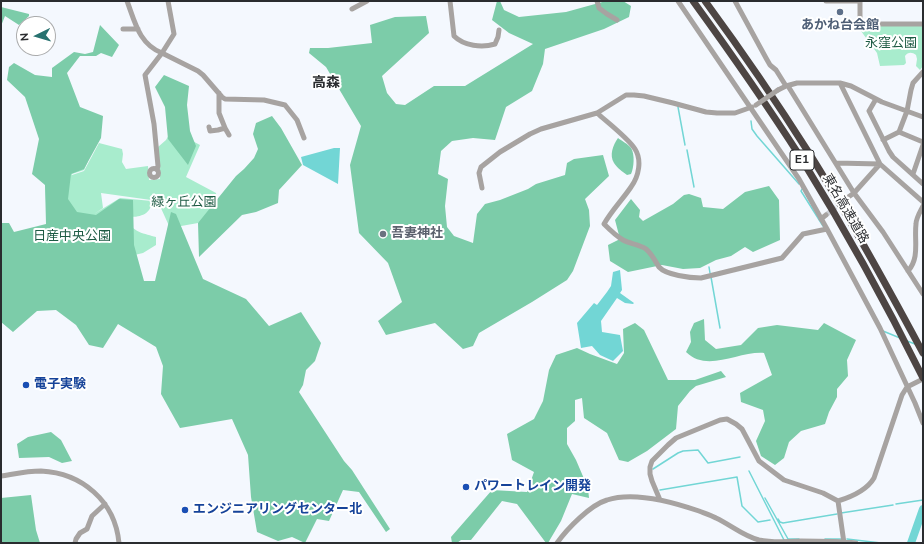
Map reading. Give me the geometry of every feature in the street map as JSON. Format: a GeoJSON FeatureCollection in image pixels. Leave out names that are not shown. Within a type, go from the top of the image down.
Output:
{"type":"FeatureCollection","features":[{"type":"Feature","properties":{"kind":"highway","name":"東名高速道路"},"geometry":{"type":"LineString","coordinates":[[693,1],[748,79],[800,158],[858,256],[897,327],[923,379]]}},
{"type":"Feature","properties":{"kind":"highway","name":"東名高速道路"},"geometry":{"type":"LineString","coordinates":[[705,1],[748,61],[809,153],[866,249],[923,353]]}},
{"type":"Feature","properties":{"kind":"street"},"geometry":{"type":"LineString","coordinates":[[127,1],[141,36],[154,50],[198,71],[225,99],[264,100],[285,105],[296,120],[304,138]]}},
{"type":"Feature","properties":{"kind":"street"},"geometry":{"type":"LineString","coordinates":[[157,170],[158,166],[154,124],[145,75],[174,34],[168,1]]}},
{"type":"Feature","properties":{"kind":"street"},"geometry":{"type":"LineString","coordinates":[[352,9],[367,1]]}},
{"type":"Feature","properties":{"kind":"street"},"geometry":{"type":"LineString","coordinates":[[450,1],[454,36],[458,40],[464,43],[487,46],[495,44],[499,30]]}},
{"type":"Feature","properties":{"kind":"street"},"geometry":{"type":"LineString","coordinates":[[597,1],[599,8],[616,20]]}},
{"type":"Feature","properties":{"kind":"street"},"geometry":{"type":"LineString","coordinates":[[678,1],[799,179],[823,217],[827,229],[880,328],[923,423]]}},
{"type":"Feature","properties":{"kind":"street"},"geometry":{"type":"LineString","coordinates":[[735,1],[768,62],[776,70],[787,86],[854,193],[883,232],[923,294]]}},
{"type":"Feature","properties":{"kind":"street"},"geometry":{"type":"LineString","coordinates":[[826,1],[859,1],[860,22],[863,24],[923,24]]}},
{"type":"Feature","properties":{"kind":"street"},"geometry":{"type":"LineString","coordinates":[[123,29],[138,29]]}},
{"type":"Feature","properties":{"kind":"street"},"geometry":{"type":"LineString","coordinates":[[883,140],[899,132],[907,111],[910,90],[913,83],[923,72]]}},
{"type":"Feature","properties":{"kind":"street"},"geometry":{"type":"LineString","coordinates":[[482,188],[479,173],[480,167],[500,152],[541,129],[597,113],[626,95],[634,95],[673,103],[706,112],[735,113],[750,108],[778,90],[796,83],[840,83],[851,86],[876,99],[923,117]]}},
{"type":"Feature","properties":{"kind":"street"},"geometry":{"type":"LineString","coordinates":[[840,83],[880,164],[923,202]]}},
{"type":"Feature","properties":{"kind":"street"},"geometry":{"type":"LineString","coordinates":[[219,93],[219,113],[229,135]]}},
{"type":"Feature","properties":{"kind":"street"},"geometry":{"type":"LineString","coordinates":[[876,99],[869,112],[889,151],[893,157],[923,184]]}},
{"type":"Feature","properties":{"kind":"street"},"geometry":{"type":"LineString","coordinates":[[597,113],[635,148],[638,162],[636,179],[604,224],[623,240],[648,250],[660,268],[664,271],[688,278],[701,278],[782,258],[803,234],[827,229]]}},
{"type":"Feature","properties":{"kind":"street"},"geometry":{"type":"LineString","coordinates":[[209,127],[210,131],[225,128]]}},
{"type":"Feature","properties":{"kind":"street"},"geometry":{"type":"LineString","coordinates":[[899,132],[923,144],[912,174]]}},
{"type":"Feature","properties":{"kind":"street"},"geometry":{"type":"LineString","coordinates":[[836,163],[880,164]]}},
{"type":"Feature","properties":{"kind":"street"},"geometry":{"type":"LineString","coordinates":[[847,198],[854,193],[880,164]]}},
{"type":"Feature","properties":{"kind":"street"},"geometry":{"type":"LineString","coordinates":[[908,271],[914,259],[916,249],[916,223],[923,206]]}},
{"type":"Feature","properties":{"kind":"street"},"geometry":{"type":"LineString","coordinates":[[838,502],[849,498],[870,484],[874,478],[902,395],[907,387],[923,379]]}},
{"type":"Feature","properties":{"kind":"street"},"geometry":{"type":"LineString","coordinates":[[660,500],[650,474],[652,461],[676,438],[720,420],[727,419],[742,429],[759,461],[784,480],[823,493],[838,502]]}},
{"type":"Feature","properties":{"kind":"street"},"geometry":{"type":"LineString","coordinates":[[1,476],[33,471],[59,474],[75,479],[98,495],[105,504],[112,515],[119,543]]}},
{"type":"Feature","properties":{"kind":"street"},"geometry":{"type":"LineString","coordinates":[[556,543],[584,514],[593,507],[605,500],[626,497],[660,500],[686,507],[716,518],[750,537],[770,542],[825,541],[856,543]]}},
{"type":"Feature","properties":{"kind":"street"},"geometry":{"type":"LineString","coordinates":[[838,502],[844,542]]}},
{"type":"Feature","properties":{"kind":"street"},"geometry":{"type":"LineString","coordinates":[[74,543],[80,533],[87,529],[92,516],[105,504]]}},
{"type":"Feature","properties":{"kind":"green space"},"geometry":{"type":"Polygon","coordinates":[[[497,1],[500,1],[504,10],[519,17],[566,12],[606,1],[623,1],[631,6],[629,17],[604,29],[545,49],[543,64],[532,91],[506,107],[495,140],[473,138],[452,141],[441,151],[438,174],[448,179],[445,206],[447,227],[454,236],[473,243],[477,214],[485,204],[500,200],[528,189],[536,184],[565,175],[567,163],[574,159],[603,155],[609,176],[585,199],[589,210],[590,226],[573,271],[567,280],[479,333],[473,346],[463,349],[435,323],[386,335],[378,321],[402,302],[388,263],[359,233],[350,165],[361,126],[326,67],[309,53],[310,48],[328,48],[372,43],[370,25],[395,17],[426,16],[429,33],[382,76],[387,93],[396,104],[405,105],[434,86],[465,86],[533,44],[509,33],[492,20],[497,1]]]}},
{"type":"Feature","properties":{"kind":"green space"},"geometry":{"type":"Polygon","coordinates":[[[1,7],[29,14],[29,16],[16,16],[16,23],[5,16],[1,26],[1,7]]]}},
{"type":"Feature","properties":{"kind":"green space","name":"日産中央公園"},"geometry":{"type":"Polygon","coordinates":[[[100,25],[119,45],[112,57],[101,53],[96,56],[80,56],[67,73],[80,107],[103,116],[101,138],[84,169],[71,174],[68,199],[77,212],[96,215],[119,199],[133,200],[134,245],[144,281],[155,281],[171,212],[176,214],[203,279],[246,299],[269,326],[301,312],[321,343],[315,361],[306,370],[303,385],[299,392],[390,529],[386,532],[359,492],[343,490],[329,521],[317,519],[305,543],[292,537],[278,541],[257,532],[251,497],[248,455],[232,419],[180,428],[161,394],[163,366],[156,347],[118,324],[103,348],[89,345],[76,325],[56,310],[37,311],[13,332],[1,322],[1,223],[9,223],[14,232],[46,224],[45,185],[32,174],[39,139],[25,97],[7,80],[9,67],[14,63],[35,75],[52,77],[52,68],[74,52],[85,54],[93,52],[100,25]]]}},
{"type":"Feature","properties":{"kind":"green space","name":"永窪公園"},"geometry":{"type":"Polygon","coordinates":[[[860,26],[923,26],[923,66],[920,70],[916,66],[916,55],[910,53],[905,56],[906,63],[904,65],[880,66],[877,53],[861,31],[860,26]]]}},
{"type":"Feature","properties":{"kind":"green space"},"geometry":{"type":"Polygon","coordinates":[[[164,75],[189,86],[187,105],[190,131],[196,146],[188,165],[168,139],[165,107],[155,87],[164,75]]]}},
{"type":"Feature","properties":{"kind":"green space"},"geometry":{"type":"Polygon","coordinates":[[[56,105],[63,113],[73,115],[80,151],[88,161],[84,170],[72,175],[84,171],[99,143],[122,149],[122,162],[126,169],[148,166],[149,180],[160,179],[158,147],[166,140],[172,129],[170,106],[183,105],[185,137],[200,145],[186,177],[216,193],[217,198],[212,217],[198,223],[170,228],[160,206],[151,200],[101,193],[103,208],[94,214],[120,198],[152,201],[148,212],[142,215],[130,217],[128,219],[129,223],[135,230],[156,237],[156,245],[143,253],[126,257],[103,254],[85,263],[51,265],[37,261],[21,253],[1,251],[1,229],[11,232],[11,238],[27,239],[47,225],[43,167],[46,144],[43,116],[47,107],[56,105]]]}},
{"type":"Feature","properties":{"kind":"green space"},"geometry":{"type":"Polygon","coordinates":[[[272,116],[281,128],[302,165],[279,190],[278,203],[256,212],[242,215],[199,257],[198,223],[236,176],[254,158],[258,149],[253,134],[256,123],[272,116]]]}},
{"type":"Feature","properties":{"kind":"green space"},"geometry":{"type":"Polygon","coordinates":[[[618,138],[631,148],[634,161],[631,174],[627,175],[615,165],[613,160],[612,150],[618,138]]]}},
{"type":"Feature","properties":{"kind":"green space"},"geometry":{"type":"Polygon","coordinates":[[[769,186],[779,200],[780,240],[753,252],[745,247],[731,256],[716,260],[700,268],[683,269],[662,265],[628,272],[610,261],[608,245],[620,239],[615,220],[631,199],[640,210],[639,217],[643,221],[673,204],[684,195],[689,194],[701,198],[703,207],[723,209],[745,192],[769,186]]]}},
{"type":"Feature","properties":{"kind":"green space"},"geometry":{"type":"Polygon","coordinates":[[[704,319],[705,340],[716,349],[741,345],[758,328],[777,325],[818,330],[824,323],[856,340],[847,360],[848,376],[837,389],[837,397],[829,412],[825,424],[801,431],[789,442],[784,458],[775,465],[761,456],[756,441],[765,421],[763,410],[741,402],[740,393],[772,375],[764,353],[754,353],[713,361],[704,361],[694,358],[686,352],[691,342],[690,332],[694,323],[704,319]]]}},
{"type":"Feature","properties":{"kind":"green space"},"geometry":{"type":"Polygon","coordinates":[[[635,323],[644,330],[668,380],[695,380],[721,371],[726,377],[696,386],[690,391],[678,406],[676,429],[647,451],[628,462],[619,460],[607,433],[584,418],[582,398],[575,400],[575,421],[567,428],[567,444],[576,460],[588,488],[589,498],[572,494],[561,521],[548,543],[546,543],[517,504],[502,501],[471,540],[461,540],[457,543],[452,543],[451,537],[492,490],[527,492],[534,472],[512,460],[507,434],[534,419],[543,401],[549,370],[556,355],[577,348],[617,364],[624,353],[623,329],[635,323]]]}},
{"type":"Feature","properties":{"kind":"green space"},"geometry":{"type":"Polygon","coordinates":[[[51,432],[61,440],[72,461],[62,463],[49,457],[19,458],[17,444],[28,437],[51,432]]]}},
{"type":"Feature","properties":{"kind":"green space"},"geometry":{"type":"Polygon","coordinates":[[[31,495],[36,530],[40,543],[1,543],[1,498],[31,495]]]}},
{"type":"Feature","properties":{"kind":"water"},"geometry":{"type":"Polygon","coordinates":[[[334,148],[340,148],[338,184],[303,165],[301,157],[334,148]]]}},
{"type":"Feature","properties":{"kind":"water"},"geometry":{"type":"Polygon","coordinates":[[[620,270],[622,290],[620,293],[634,303],[625,303],[617,298],[601,321],[602,332],[620,335],[623,351],[613,361],[600,355],[592,346],[581,348],[577,323],[594,303],[597,305],[611,286],[613,272],[620,270]]]}},
{"type":"Feature","properties":{"kind":"waterway"},"geometry":{"type":"LineString","coordinates":[[678,107],[685,145]]}},
{"type":"Feature","properties":{"kind":"waterway"},"geometry":{"type":"LineString","coordinates":[[751,121],[752,129],[757,136],[799,184]]}},
{"type":"Feature","properties":{"kind":"waterway"},"geometry":{"type":"LineString","coordinates":[[687,150],[694,187]]}},
{"type":"Feature","properties":{"kind":"waterway"},"geometry":{"type":"LineString","coordinates":[[802,189],[801,191],[823,226]]}},
{"type":"Feature","properties":{"kind":"waterway"},"geometry":{"type":"LineString","coordinates":[[709,267],[710,273]]}},
{"type":"Feature","properties":{"kind":"waterway"},"geometry":{"type":"LineString","coordinates":[[711,277],[720,328]]}},
{"type":"Feature","properties":{"kind":"waterway"},"geometry":{"type":"LineString","coordinates":[[883,331],[900,338]]}},
{"type":"Feature","properties":{"kind":"waterway"},"geometry":{"type":"LineString","coordinates":[[907,341],[915,344]]}},
{"type":"Feature","properties":{"kind":"waterway"},"geometry":{"type":"LineString","coordinates":[[653,469],[683,451],[698,450],[708,463],[740,457]]}},
{"type":"Feature","properties":{"kind":"waterway"},"geometry":{"type":"LineString","coordinates":[[749,471],[784,540]]}},
{"type":"Feature","properties":{"kind":"waterway"},"geometry":{"type":"LineString","coordinates":[[660,490],[737,477],[742,506],[758,522],[770,520]]}},
{"type":"Feature","properties":{"kind":"waterway"},"geometry":{"type":"LineString","coordinates":[[765,498],[788,539],[799,539]]}},
{"type":"Feature","properties":{"kind":"waterway"},"geometry":{"type":"LineString","coordinates":[[896,504],[923,500]]}},
{"type":"Feature","properties":{"kind":"waterway"},"geometry":{"type":"LineString","coordinates":[[841,513],[893,505]]}},
{"type":"Feature","properties":{"kind":"waterway"},"geometry":{"type":"LineString","coordinates":[[911,543],[923,509]]}},
{"type":"Feature","properties":{"kind":"waterway"},"geometry":{"type":"LineString","coordinates":[[778,519],[783,523],[837,514]]}},
{"type":"Feature","properties":{"kind":"waterway"},"geometry":{"type":"LineString","coordinates":[[825,539],[841,539]]}},
{"type":"Feature","properties":{"kind":"waterway"},"geometry":{"type":"LineString","coordinates":[[847,539],[881,543]]}},
{"type":"Feature","properties":{"kind":"tunnel"},"geometry":{"type":"LineString","coordinates":[[826,215],[847,198]]}},
{"type":"Feature","properties":{"kind":"place","name":"あかね台会館"},"geometry":{"type":"Point","coordinates":[840,12]}},
{"type":"Feature","properties":{"kind":"place","name":"吾妻神社"},"geometry":{"type":"Point","coordinates":[383,234]}},
{"type":"Feature","properties":{"kind":"place","name":"電子実験"},"geometry":{"type":"Point","coordinates":[26,385]}},
{"type":"Feature","properties":{"kind":"place","name":"パワートレイン開発"},"geometry":{"type":"Point","coordinates":[466,487]}},
{"type":"Feature","properties":{"kind":"place","name":"エンジニアリングセンター北"},"geometry":{"type":"Point","coordinates":[185,510]}},
{"type":"Feature","properties":{"kind":"district","name":"高森"},"geometry":{"type":"Point","coordinates":[326,84]}},
{"type":"Feature","properties":{"kind":"park label","name":"緑ヶ丘公園"},"geometry":{"type":"Point","coordinates":[184,203]}}]}
